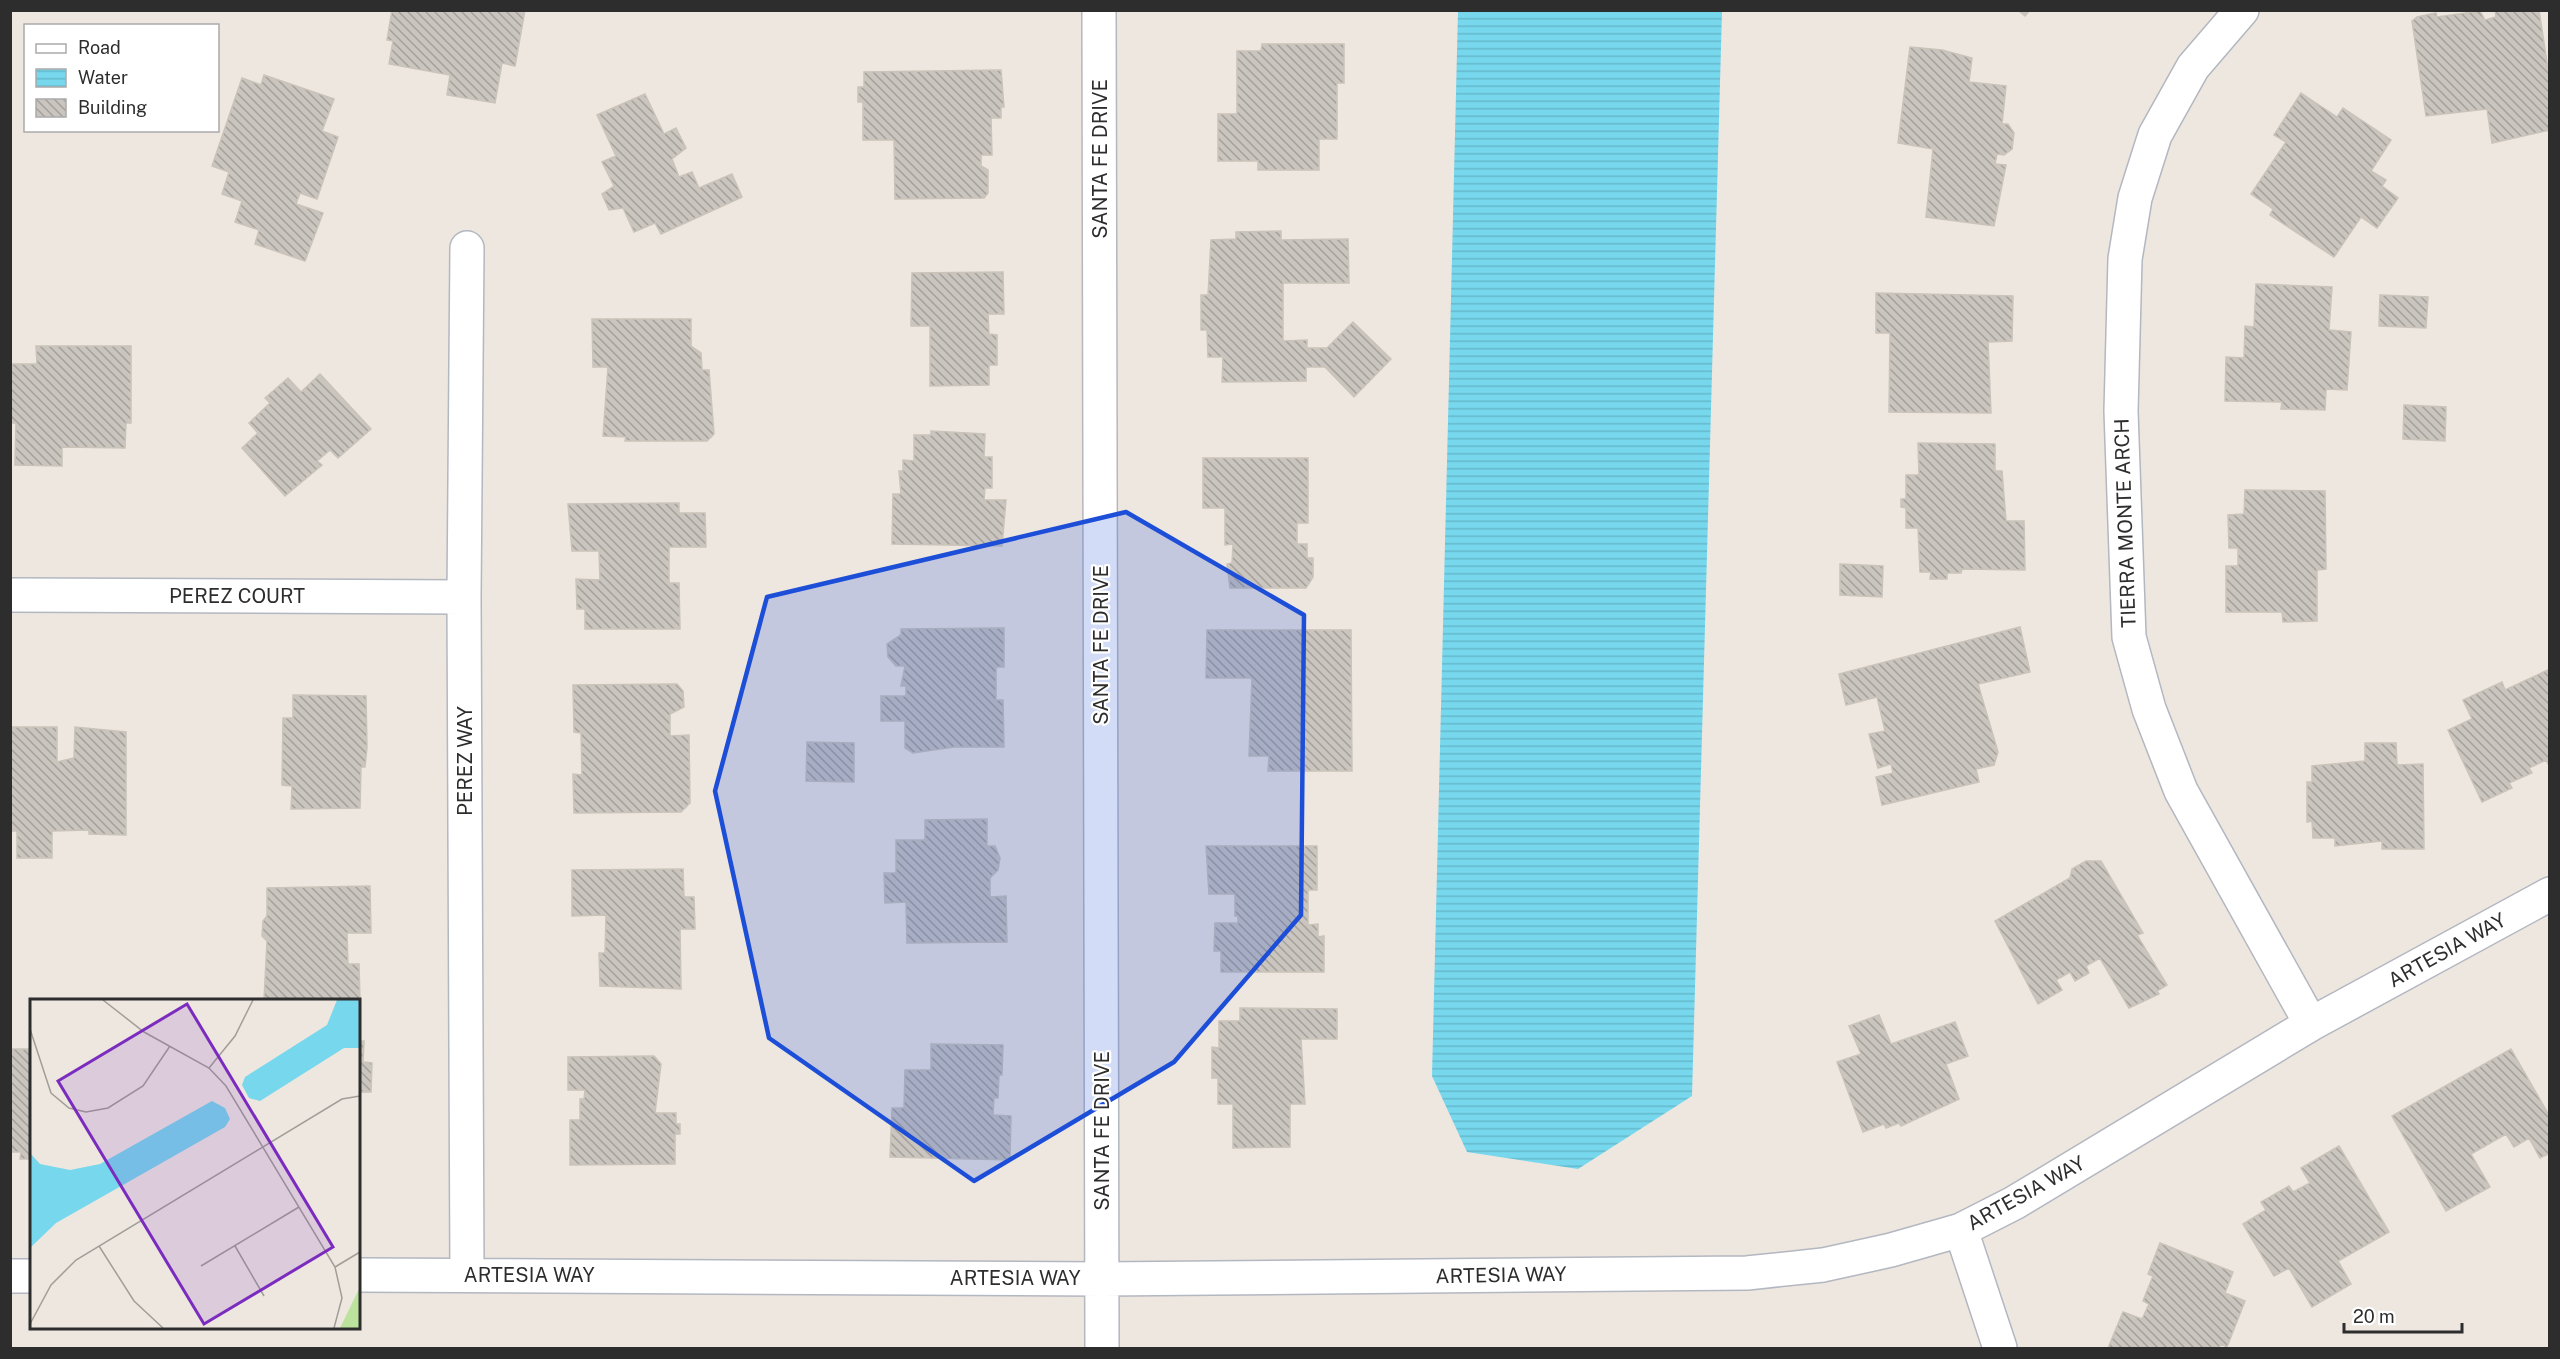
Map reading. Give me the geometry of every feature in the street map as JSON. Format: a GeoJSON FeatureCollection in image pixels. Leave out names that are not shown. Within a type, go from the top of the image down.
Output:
{"type":"FeatureCollection","features":[{"type":"Feature","properties":{"kind":"street","name":"SANTA FE DRIVE"},"geometry":{"type":"LineString","coordinates":[[1099,10],[1102,1348]]}},
{"type":"Feature","properties":{"kind":"street","name":"TIERRA MONTE ARCH"},"geometry":{"type":"LineString","coordinates":[[2242,10],[2193,67],[2155,135],[2135,198],[2125,259],[2121,411],[2129,637],[2149,709],[2181,791],[2311,1024]]}},
{"type":"Feature","properties":{"kind":"street","name":"PEREZ WAY"},"geometry":{"type":"LineString","coordinates":[[467,248],[464,597],[467,1274]]}},
{"type":"Feature","properties":{"kind":"street","name":"PEREZ COURT"},"geometry":{"type":"LineString","coordinates":[[10,595],[464,597]]}},
{"type":"Feature","properties":{"kind":"street","name":"ARTESIA WAY"},"geometry":{"type":"LineString","coordinates":[[360,1275],[1102,1279],[1747,1273],[1823,1265],[1891,1250],[1961,1230],[2014,1203],[2311,1024],[2550,894]]}},
{"type":"Feature","properties":{"kind":"street"},"geometry":{"type":"LineString","coordinates":[[1961,1230],[2000,1348]]}},
{"type":"Feature","properties":{"kind":"street"},"geometry":{"type":"LineString","coordinates":[[10,1276],[30,1276]]}},
{"type":"Feature","properties":{"kind":"highlighted area"},"geometry":{"type":"Polygon","coordinates":[[[1126,512],[1304,615],[1301,915],[1174,1062],[974,1181],[769,1038],[715,791],[767,597],[1126,512]]]}},
{"type":"Feature","properties":{"kind":"water"},"geometry":{"type":"Polygon","coordinates":[[[1458,11],[1722,11],[1692,1096],[1578,1169],[1467,1152],[1432,1076],[1458,11]]]}},
{"type":"Feature","properties":{"kind":"building"},"geometry":{"type":"Polygon","coordinates":[[[392,10],[525,10],[515,66],[502,63],[495,103],[447,95],[450,75],[389,64],[393,41],[387,40],[392,10]]]}},
{"type":"Feature","properties":{"kind":"building"},"geometry":{"type":"Polygon","coordinates":[[[2018,10],[2030,10],[2025,16],[2018,10]]]}},
{"type":"Feature","properties":{"kind":"building"},"geometry":{"type":"Polygon","coordinates":[[[2495,10],[2539,10],[2550,82],[2550,130],[2492,143],[2487,109],[2426,116],[2412,21],[2417,17],[2436,13],[2437,17],[2480,11],[2485,20],[2496,17],[2495,10]]]}},
{"type":"Feature","properties":{"kind":"building"},"geometry":{"type":"Polygon","coordinates":[[[1262,44],[1344,44],[1344,83],[1337,83],[1337,139],[1319,139],[1319,170],[1258,170],[1258,161],[1218,161],[1218,114],[1237,114],[1237,51],[1261,51],[1262,44]]]}},
{"type":"Feature","properties":{"kind":"building"},"geometry":{"type":"Polygon","coordinates":[[[1910,47],[1942,50],[1972,58],[1969,82],[2006,86],[2002,124],[2008,124],[2014,133],[2012,149],[2004,155],[1997,154],[1995,164],[2006,165],[1994,226],[1926,217],[1933,149],[1898,143],[1910,47]]]}},
{"type":"Feature","properties":{"kind":"building"},"geometry":{"type":"Polygon","coordinates":[[[1001,70],[1004,107],[1001,107],[1001,118],[991,118],[992,155],[981,155],[981,166],[988,170],[988,193],[984,198],[895,199],[894,140],[863,140],[863,102],[858,102],[858,87],[864,87],[864,72],[1001,70]]]}},
{"type":"Feature","properties":{"kind":"building"},"geometry":{"type":"Polygon","coordinates":[[[264,75],[334,99],[322,131],[338,137],[317,199],[300,193],[296,204],[323,213],[305,261],[255,244],[259,230],[235,222],[242,201],[222,194],[229,172],[212,166],[242,78],[261,85],[264,75]]]}},
{"type":"Feature","properties":{"kind":"building"},"geometry":{"type":"Polygon","coordinates":[[[2301,93],[2337,117],[2343,108],[2391,140],[2371,171],[2386,180],[2382,186],[2398,198],[2377,228],[2361,217],[2334,257],[2270,215],[2273,209],[2251,194],[2286,142],[2274,135],[2301,93]]]}},
{"type":"Feature","properties":{"kind":"building"},"geometry":{"type":"Polygon","coordinates":[[[645,94],[664,134],[676,128],[686,148],[672,159],[679,177],[692,172],[699,188],[732,174],[742,197],[661,234],[655,223],[634,232],[623,208],[609,210],[602,194],[614,186],[602,162],[616,156],[597,115],[645,94]]]}},
{"type":"Feature","properties":{"kind":"building"},"geometry":{"type":"Polygon","coordinates":[[[1281,231],[1281,240],[1348,239],[1349,283],[1283,283],[1283,341],[1307,340],[1307,348],[1327,348],[1353,322],[1391,359],[1354,397],[1325,367],[1306,367],[1306,381],[1222,382],[1223,357],[1208,357],[1207,330],[1201,330],[1201,295],[1208,295],[1211,240],[1236,239],[1236,232],[1281,231]]]}},
{"type":"Feature","properties":{"kind":"building"},"geometry":{"type":"Polygon","coordinates":[[[1003,272],[1004,314],[988,314],[989,334],[997,335],[997,365],[989,365],[989,385],[930,386],[930,326],[911,326],[912,273],[1003,272]]]}},
{"type":"Feature","properties":{"kind":"building"},"geometry":{"type":"Polygon","coordinates":[[[2256,284],[2332,287],[2329,330],[2351,332],[2347,390],[2326,389],[2325,410],[2281,409],[2282,402],[2225,401],[2226,357],[2244,358],[2245,326],[2254,327],[2256,284]]]}},
{"type":"Feature","properties":{"kind":"building"},"geometry":{"type":"Polygon","coordinates":[[[1876,293],[2013,296],[2012,341],[1988,342],[1991,413],[1889,412],[1890,333],[1876,333],[1876,293]]]}},
{"type":"Feature","properties":{"kind":"building"},"geometry":{"type":"Polygon","coordinates":[[[2380,295],[2428,297],[2426,328],[2379,326],[2380,295]]]}},
{"type":"Feature","properties":{"kind":"building"},"geometry":{"type":"Polygon","coordinates":[[[592,319],[691,319],[691,346],[701,353],[702,370],[709,370],[714,434],[707,441],[625,441],[626,437],[603,436],[608,367],[593,367],[592,319]]]}},
{"type":"Feature","properties":{"kind":"building"},"geometry":{"type":"Polygon","coordinates":[[[36,346],[131,346],[131,423],[126,423],[125,448],[62,447],[62,466],[15,465],[16,423],[10,423],[10,364],[37,364],[36,346]]]}},
{"type":"Feature","properties":{"kind":"building"},"geometry":{"type":"Polygon","coordinates":[[[320,374],[371,429],[338,458],[330,450],[317,461],[322,465],[285,496],[242,448],[258,433],[249,423],[270,403],[265,398],[288,378],[301,392],[320,374]]]}},
{"type":"Feature","properties":{"kind":"building"},"geometry":{"type":"Polygon","coordinates":[[[2404,405],[2446,407],[2445,441],[2403,439],[2404,405]]]}},
{"type":"Feature","properties":{"kind":"building"},"geometry":{"type":"Polygon","coordinates":[[[931,431],[985,434],[984,457],[992,457],[992,488],[985,488],[984,500],[1006,500],[1002,546],[892,544],[893,494],[901,494],[899,471],[903,471],[903,460],[914,461],[914,435],[931,435],[931,431]]]}},
{"type":"Feature","properties":{"kind":"building"},"geometry":{"type":"Polygon","coordinates":[[[1918,443],[1995,444],[1995,471],[2002,471],[2006,521],[2024,521],[2025,570],[1962,569],[1961,573],[1947,573],[1947,579],[1930,579],[1931,572],[1920,572],[1918,528],[1906,528],[1906,508],[1901,507],[1901,499],[1906,499],[1906,475],[1919,475],[1918,443]]]}},
{"type":"Feature","properties":{"kind":"building"},"geometry":{"type":"Polygon","coordinates":[[[1203,458],[1308,458],[1308,523],[1297,523],[1297,544],[1307,544],[1307,558],[1313,558],[1313,577],[1306,588],[1230,588],[1227,564],[1232,563],[1233,544],[1225,545],[1225,508],[1203,508],[1203,458]]]}},
{"type":"Feature","properties":{"kind":"building"},"geometry":{"type":"Polygon","coordinates":[[[2245,490],[2325,491],[2326,569],[2317,570],[2317,621],[2283,622],[2282,612],[2226,612],[2226,566],[2238,566],[2238,548],[2229,548],[2228,515],[2244,514],[2245,490]]]}},
{"type":"Feature","properties":{"kind":"building"},"geometry":{"type":"Polygon","coordinates":[[[679,503],[679,513],[705,513],[706,547],[669,547],[669,583],[679,583],[680,629],[585,629],[585,609],[577,609],[576,579],[600,580],[599,551],[572,551],[568,504],[679,503]]]}},
{"type":"Feature","properties":{"kind":"building"},"geometry":{"type":"Polygon","coordinates":[[[1840,564],[1883,566],[1882,597],[1840,595],[1840,564]]]}},
{"type":"Feature","properties":{"kind":"building"},"geometry":{"type":"Polygon","coordinates":[[[2020,627],[2030,672],[1978,684],[1998,752],[1994,765],[1976,769],[1979,782],[1882,805],[1876,777],[1893,773],[1891,764],[1878,768],[1869,734],[1885,731],[1877,697],[1846,705],[1839,674],[2020,627]]]}},
{"type":"Feature","properties":{"kind":"building"},"geometry":{"type":"Polygon","coordinates":[[[1004,628],[1004,667],[996,667],[996,700],[1003,700],[1004,747],[954,747],[913,753],[905,748],[905,721],[881,721],[881,696],[906,696],[906,686],[901,686],[905,666],[896,666],[888,657],[887,644],[901,635],[901,629],[1004,628]]]}},
{"type":"Feature","properties":{"kind":"building"},"geometry":{"type":"Polygon","coordinates":[[[1207,630],[1351,630],[1352,771],[1268,771],[1269,756],[1249,756],[1252,678],[1206,678],[1207,630]]]}},
{"type":"Feature","properties":{"kind":"building"},"geometry":{"type":"Polygon","coordinates":[[[2550,669],[2550,767],[2546,760],[2529,768],[2532,773],[2509,783],[2512,788],[2482,802],[2448,730],[2472,719],[2463,700],[2502,682],[2505,690],[2550,669]]]}},
{"type":"Feature","properties":{"kind":"building"},"geometry":{"type":"Polygon","coordinates":[[[677,684],[683,691],[684,707],[670,714],[670,736],[689,735],[690,803],[681,812],[574,813],[573,774],[582,775],[581,733],[574,732],[573,685],[677,684]]]}},
{"type":"Feature","properties":{"kind":"building"},"geometry":{"type":"Polygon","coordinates":[[[293,695],[366,696],[367,747],[365,767],[361,767],[360,808],[291,809],[292,786],[282,785],[283,718],[293,718],[293,695]]]}},
{"type":"Feature","properties":{"kind":"building"},"geometry":{"type":"Polygon","coordinates":[[[10,727],[57,727],[57,762],[74,758],[75,727],[126,732],[126,835],[89,834],[89,830],[52,831],[52,858],[17,858],[17,831],[10,831],[10,727]]]}},
{"type":"Feature","properties":{"kind":"building"},"geometry":{"type":"Polygon","coordinates":[[[807,742],[854,743],[854,782],[806,781],[807,742]]]}},
{"type":"Feature","properties":{"kind":"building"},"geometry":{"type":"Polygon","coordinates":[[[2365,743],[2396,743],[2397,765],[2423,764],[2424,849],[2382,849],[2382,841],[2335,846],[2335,838],[2313,838],[2312,821],[2307,822],[2307,782],[2312,782],[2312,766],[2365,761],[2365,743]]]}},
{"type":"Feature","properties":{"kind":"building"},"geometry":{"type":"Polygon","coordinates":[[[987,819],[987,846],[995,846],[1000,858],[998,870],[990,878],[990,897],[1006,896],[1007,942],[907,943],[906,902],[885,903],[884,873],[896,873],[896,840],[925,840],[925,820],[987,819]]]}},
{"type":"Feature","properties":{"kind":"building"},"geometry":{"type":"Polygon","coordinates":[[[1206,846],[1317,846],[1317,890],[1308,890],[1308,925],[1318,924],[1318,937],[1324,936],[1324,972],[1221,972],[1221,951],[1214,951],[1215,923],[1238,923],[1238,916],[1235,916],[1235,894],[1209,894],[1206,846]]]}},
{"type":"Feature","properties":{"kind":"building"},"geometry":{"type":"Polygon","coordinates":[[[2086,861],[2101,861],[2143,933],[2137,935],[2167,985],[2157,991],[2159,994],[2129,1008],[2100,958],[2086,966],[2089,973],[2075,981],[2070,972],[2056,980],[2062,990],[2038,1004],[1995,921],[2070,878],[2072,869],[2086,861]]]}},
{"type":"Feature","properties":{"kind":"building"},"geometry":{"type":"Polygon","coordinates":[[[683,869],[684,897],[694,897],[695,929],[680,929],[681,989],[600,986],[599,953],[605,953],[606,915],[572,916],[572,870],[683,869]]]}},
{"type":"Feature","properties":{"kind":"building"},"geometry":{"type":"Polygon","coordinates":[[[370,886],[371,933],[347,933],[348,964],[359,964],[360,999],[264,999],[267,941],[262,936],[263,921],[267,916],[267,888],[370,886]]]}},
{"type":"Feature","properties":{"kind":"building"},"geometry":{"type":"Polygon","coordinates":[[[1240,1008],[1337,1009],[1337,1039],[1301,1039],[1305,1104],[1290,1104],[1290,1147],[1233,1148],[1233,1104],[1218,1104],[1218,1078],[1212,1078],[1212,1047],[1219,1048],[1219,1021],[1240,1021],[1240,1008]]]}},
{"type":"Feature","properties":{"kind":"building"},"geometry":{"type":"Polygon","coordinates":[[[1879,1015],[1891,1044],[1955,1022],[1968,1056],[1946,1064],[1959,1099],[1901,1126],[1899,1123],[1886,1128],[1884,1124],[1863,1132],[1837,1062],[1861,1054],[1849,1026],[1879,1015]]]}},
{"type":"Feature","properties":{"kind":"building"},"geometry":{"type":"Polygon","coordinates":[[[360,1041],[364,1041],[363,1062],[372,1063],[371,1092],[360,1092],[360,1041]]]}},
{"type":"Feature","properties":{"kind":"building"},"geometry":{"type":"Polygon","coordinates":[[[931,1044],[1003,1045],[1002,1075],[999,1075],[998,1098],[994,1098],[993,1115],[1011,1116],[1010,1160],[890,1157],[892,1108],[904,1108],[905,1070],[931,1070],[931,1044]]]}},
{"type":"Feature","properties":{"kind":"building"},"geometry":{"type":"Polygon","coordinates":[[[10,1049],[30,1049],[30,1159],[20,1159],[21,1152],[10,1152],[10,1049]]]}},
{"type":"Feature","properties":{"kind":"building"},"geometry":{"type":"Polygon","coordinates":[[[2511,1049],[2550,1117],[2550,1153],[2540,1158],[2529,1138],[2514,1147],[2506,1134],[2471,1154],[2490,1187],[2446,1211],[2392,1116],[2511,1049]]]}},
{"type":"Feature","properties":{"kind":"building"},"geometry":{"type":"Polygon","coordinates":[[[654,1056],[661,1064],[655,1113],[676,1113],[676,1124],[680,1124],[680,1134],[675,1134],[675,1164],[570,1165],[570,1120],[580,1120],[580,1099],[584,1099],[585,1090],[568,1090],[568,1057],[654,1056]]]}},
{"type":"Feature","properties":{"kind":"building"},"geometry":{"type":"Polygon","coordinates":[[[2339,1146],[2389,1232],[2338,1261],[2351,1284],[2312,1307],[2289,1268],[2274,1276],[2243,1224],[2266,1210],[2261,1202],[2289,1186],[2293,1192],[2310,1183],[2301,1168],[2339,1146]]]}},
{"type":"Feature","properties":{"kind":"building"},"geometry":{"type":"Polygon","coordinates":[[[2160,1243],[2233,1272],[2225,1293],[2245,1301],[2227,1347],[2221,1344],[2219,1348],[2108,1348],[2123,1312],[2142,1319],[2149,1304],[2143,1301],[2153,1276],[2148,1274],[2160,1243]]]}}]}
